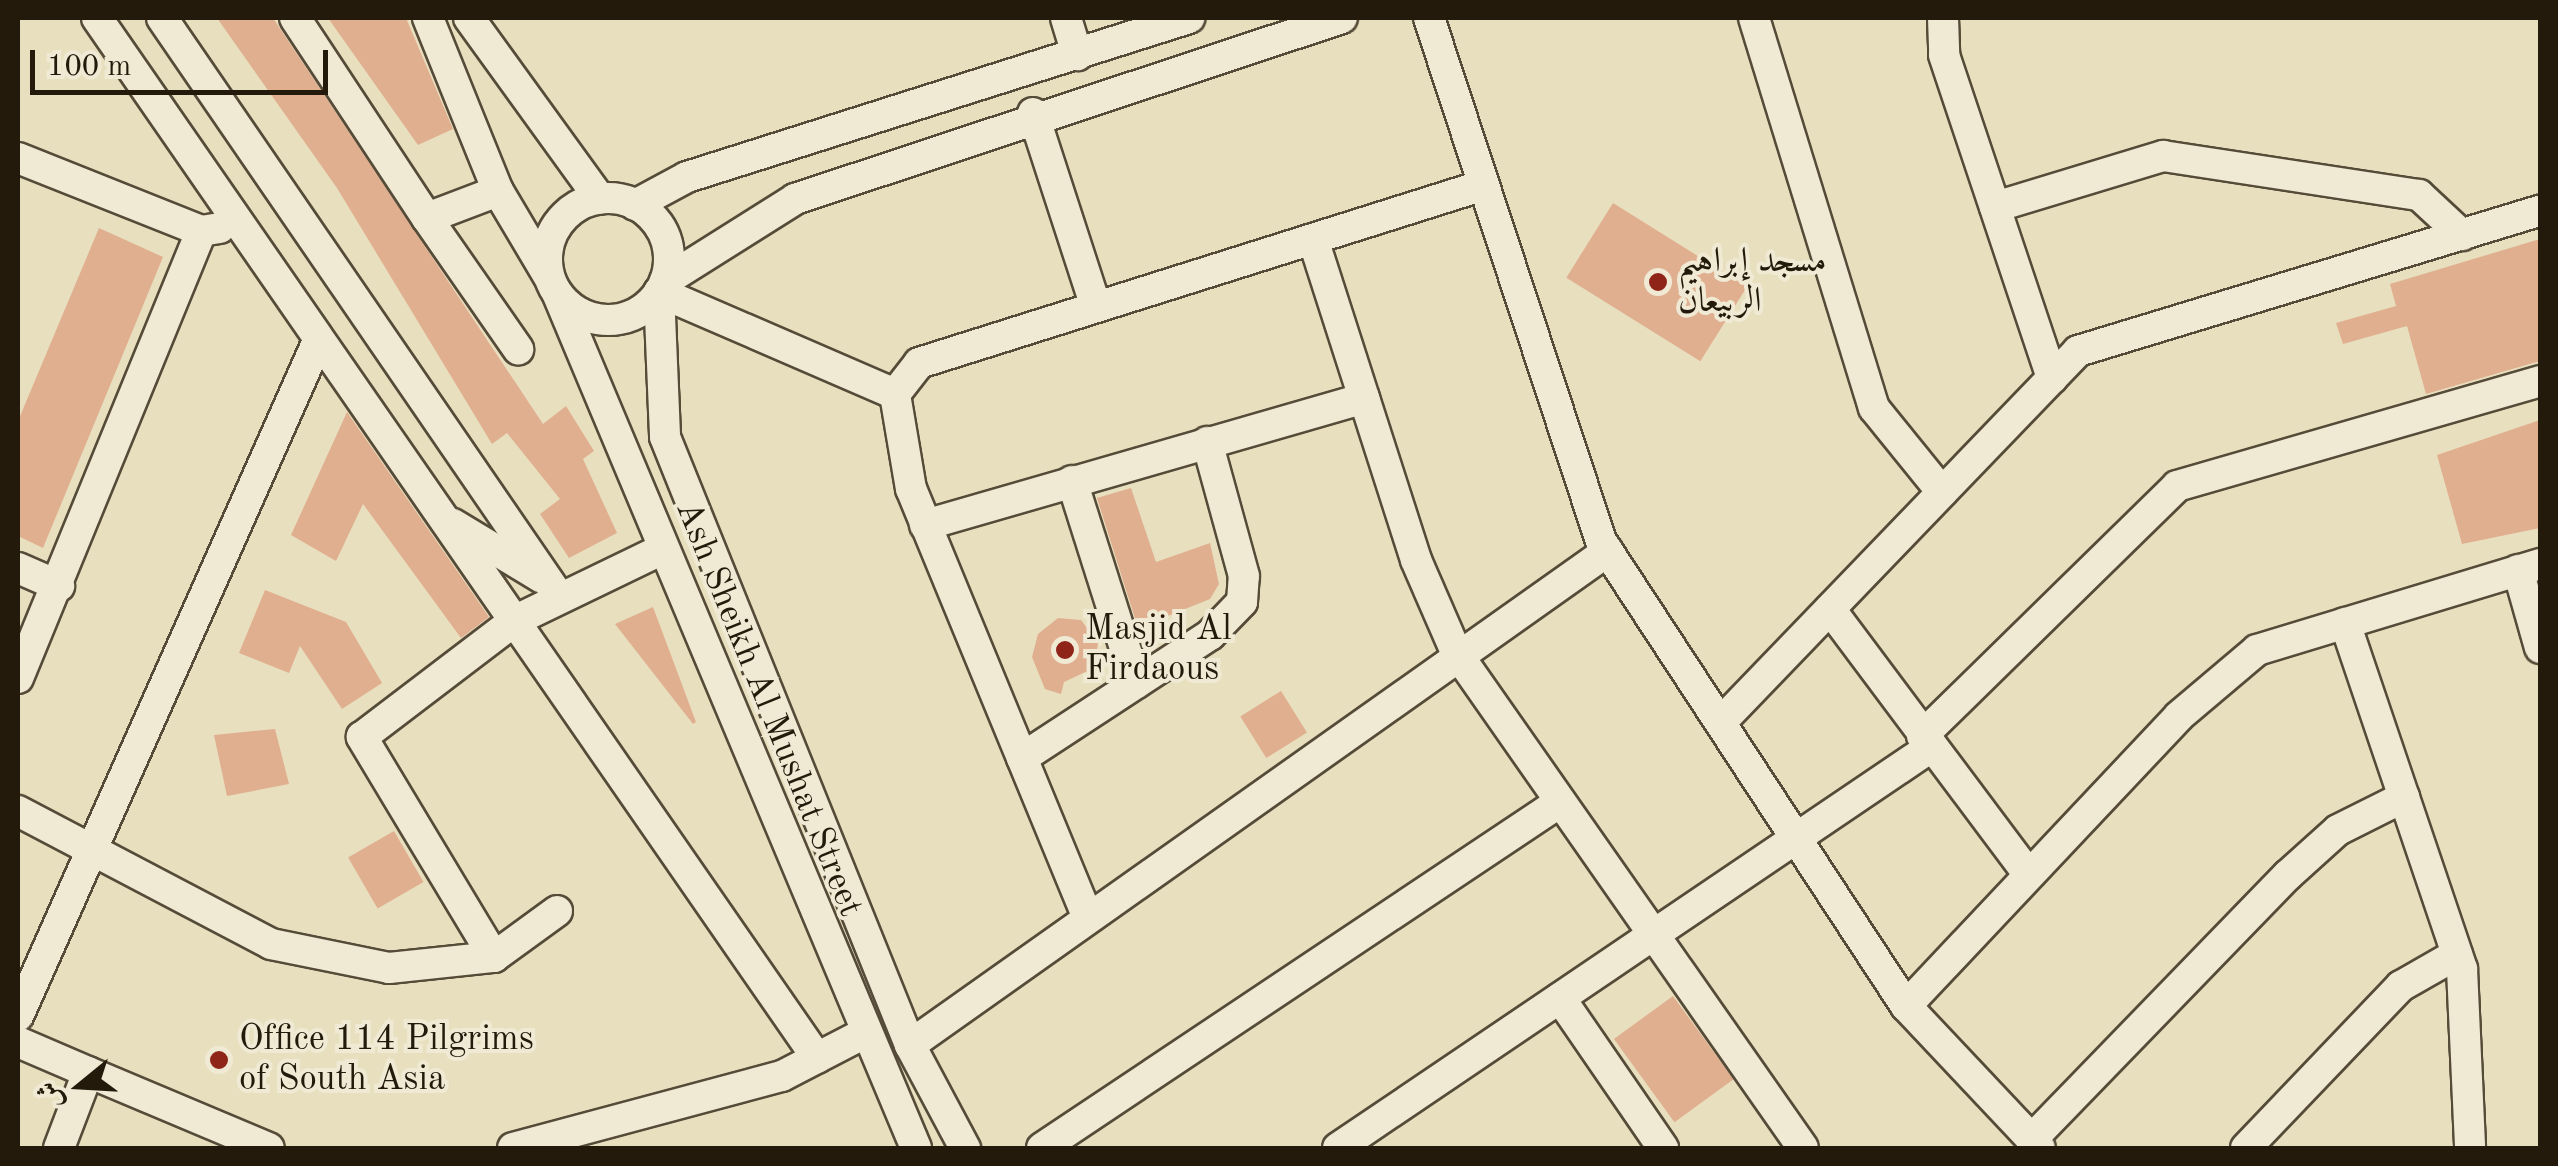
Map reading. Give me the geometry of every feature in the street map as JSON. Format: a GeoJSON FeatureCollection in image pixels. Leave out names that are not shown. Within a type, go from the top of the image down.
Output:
{"type":"FeatureCollection","features":[{"type":"Feature","properties":{"kind":"street"},"geometry":{"type":"LineString","coordinates":[[96,18],[817,1058]]}},
{"type":"Feature","properties":{"kind":"street"},"geometry":{"type":"LineString","coordinates":[[162,18],[554,590]]}},
{"type":"Feature","properties":{"kind":"street"},"geometry":{"type":"LineString","coordinates":[[294,18],[518,349]]}},
{"type":"Feature","properties":{"kind":"street","name":"Ash Sheikh Al Mushat Street"},"geometry":{"type":"LineString","coordinates":[[428,18],[498,191],[553,286],[910,1147]]}},
{"type":"Feature","properties":{"kind":"street"},"geometry":{"type":"LineString","coordinates":[[469,18],[600,199]]}},
{"type":"Feature","properties":{"kind":"street"},"geometry":{"type":"LineString","coordinates":[[1066,18],[1078,55]]}},
{"type":"Feature","properties":{"kind":"street"},"geometry":{"type":"LineString","coordinates":[[1189,18],[687,178],[635,205],[600,199],[556,226],[553,286],[609,321],[796,199],[1032,113],[1342,18]]}},
{"type":"Feature","properties":{"kind":"street"},"geometry":{"type":"LineString","coordinates":[[1429,18],[1608,551],[1906,1006],[2035,1144],[2288,875],[2338,830],[2404,797]]}},
{"type":"Feature","properties":{"kind":"street"},"geometry":{"type":"LineString","coordinates":[[1754,18],[1874,408],[1942,492]]}},
{"type":"Feature","properties":{"kind":"street"},"geometry":{"type":"LineString","coordinates":[[1942,18],[1944,56],[2052,378]]}},
{"type":"Feature","properties":{"kind":"street"},"geometry":{"type":"LineString","coordinates":[[1032,113],[1096,308]]}},
{"type":"Feature","properties":{"kind":"street"},"geometry":{"type":"LineString","coordinates":[[1995,207],[2162,156],[2419,195],[2462,235]]}},
{"type":"Feature","properties":{"kind":"street"},"geometry":{"type":"LineString","coordinates":[[18,158],[202,231],[236,225]]}},
{"type":"Feature","properties":{"kind":"street"},"geometry":{"type":"LineString","coordinates":[[895,394],[920,363],[1484,186]]}},
{"type":"Feature","properties":{"kind":"street"},"geometry":{"type":"LineString","coordinates":[[427,218],[498,191]]}},
{"type":"Feature","properties":{"kind":"street"},"geometry":{"type":"LineString","coordinates":[[635,205],[667,246],[662,286]]}},
{"type":"Feature","properties":{"kind":"street"},"geometry":{"type":"LineString","coordinates":[[1722,721],[2078,351],[2540,211]]}},
{"type":"Feature","properties":{"kind":"street"},"geometry":{"type":"LineString","coordinates":[[18,678],[202,231]]}},
{"type":"Feature","properties":{"kind":"street"},"geometry":{"type":"LineString","coordinates":[[1313,239],[1364,398],[1456,652],[1803,1148]]}},
{"type":"Feature","properties":{"kind":"street"},"geometry":{"type":"LineString","coordinates":[[662,286],[895,394]]}},
{"type":"Feature","properties":{"kind":"street","name":"Ash Sheikh Al Mushat Street"},"geometry":{"type":"LineString","coordinates":[[662,286],[665,437],[910,1045],[965,1148]]}},
{"type":"Feature","properties":{"kind":"street"},"geometry":{"type":"LineString","coordinates":[[18,1016],[318,341]]}},
{"type":"Feature","properties":{"kind":"street"},"geometry":{"type":"LineString","coordinates":[[1338,1148],[1798,837],[1926,742],[2178,486],[2540,381]]}},
{"type":"Feature","properties":{"kind":"street"},"geometry":{"type":"LineString","coordinates":[[895,394],[925,524],[1088,918]]}},
{"type":"Feature","properties":{"kind":"street"},"geometry":{"type":"LineString","coordinates":[[925,524],[1364,398]]}},
{"type":"Feature","properties":{"kind":"street"},"geometry":{"type":"LineString","coordinates":[[1022,758],[1136,683],[1242,602],[1244,576],[1207,442]]}},
{"type":"Feature","properties":{"kind":"street"},"geometry":{"type":"LineString","coordinates":[[1072,481],[1136,683]]}},
{"type":"Feature","properties":{"kind":"street"},"geometry":{"type":"LineString","coordinates":[[442,518],[554,590]]}},
{"type":"Feature","properties":{"kind":"street"},"geometry":{"type":"LineString","coordinates":[[494,957],[362,737],[554,590],[660,550]]}},
{"type":"Feature","properties":{"kind":"street"},"geometry":{"type":"LineString","coordinates":[[910,1045],[1456,652],[1608,551]]}},
{"type":"Feature","properties":{"kind":"street"},"geometry":{"type":"LineString","coordinates":[[1906,1006],[2179,716],[2257,650],[2529,567],[2540,648]]}},
{"type":"Feature","properties":{"kind":"street"},"geometry":{"type":"LineString","coordinates":[[18,568],[59,586]]}},
{"type":"Feature","properties":{"kind":"street"},"geometry":{"type":"LineString","coordinates":[[1830,609],[2029,875]]}},
{"type":"Feature","properties":{"kind":"street"},"geometry":{"type":"LineString","coordinates":[[2345,624],[2457,954],[2470,1148]]}},
{"type":"Feature","properties":{"kind":"street"},"geometry":{"type":"LineString","coordinates":[[1042,1148],[1560,802]]}},
{"type":"Feature","properties":{"kind":"street"},"geometry":{"type":"LineString","coordinates":[[18,811],[271,944],[389,968],[494,957],[558,910]]}},
{"type":"Feature","properties":{"kind":"street"},"geometry":{"type":"LineString","coordinates":[[2246,1148],[2401,986],[2457,954]]}},
{"type":"Feature","properties":{"kind":"street"},"geometry":{"type":"LineString","coordinates":[[1560,998],[1658,1147]]}},
{"type":"Feature","properties":{"kind":"street"},"geometry":{"type":"LineString","coordinates":[[513,1148],[652,1116],[817,1058],[862,1036]]}},
{"type":"Feature","properties":{"kind":"street"},"geometry":{"type":"LineString","coordinates":[[18,1042],[270,1148]]}},
{"type":"Feature","properties":{"kind":"street"},"geometry":{"type":"LineString","coordinates":[[59,1148],[88,1072]]}},
{"type":"Feature","properties":{"kind":"building"},"geometry":{"type":"Polygon","coordinates":[[[217,18],[273,18],[543,424],[566,406],[594,451],[583,459],[617,533],[569,558],[540,514],[560,499],[507,433],[492,444],[337,188],[217,18]]]}},
{"type":"Feature","properties":{"kind":"building"},"geometry":{"type":"Polygon","coordinates":[[[328,18],[406,18],[453,129],[418,145],[328,18]]]}},
{"type":"Feature","properties":{"kind":"building","name":"مسجد إبراهيم الربيعان"},"geometry":{"type":"Polygon","coordinates":[[[1613,203],[1747,287],[1700,361],[1566,278],[1613,203]]]}},
{"type":"Feature","properties":{"kind":"building"},"geometry":{"type":"Polygon","coordinates":[[[99,228],[163,257],[43,548],[18,536],[18,421],[99,228]]]}},
{"type":"Feature","properties":{"kind":"building"},"geometry":{"type":"Polygon","coordinates":[[[2540,239],[2540,361],[2426,394],[2407,326],[2343,344],[2336,323],[2396,306],[2390,284],[2540,239]]]}},
{"type":"Feature","properties":{"kind":"building"},"geometry":{"type":"Polygon","coordinates":[[[347,412],[489,617],[461,638],[363,504],[336,561],[291,535],[347,412]]]}},
{"type":"Feature","properties":{"kind":"building"},"geometry":{"type":"Polygon","coordinates":[[[2540,420],[2540,528],[2462,544],[2437,455],[2540,420]]]}},
{"type":"Feature","properties":{"kind":"building"},"geometry":{"type":"Polygon","coordinates":[[[1131,488],[1156,562],[1210,543],[1219,584],[1210,599],[1138,628],[1097,498],[1131,488]]]}},
{"type":"Feature","properties":{"kind":"building"},"geometry":{"type":"Polygon","coordinates":[[[265,590],[346,622],[382,683],[342,709],[300,646],[289,673],[239,653],[265,590]]]}},
{"type":"Feature","properties":{"kind":"building"},"geometry":{"type":"Polygon","coordinates":[[[653,607],[696,722],[693,724],[615,624],[653,607]]]}},
{"type":"Feature","properties":{"kind":"building","name":"Masjid Al Firdaous"},"geometry":{"type":"Polygon","coordinates":[[[1058,618],[1081,620],[1098,643],[1094,668],[1064,682],[1061,694],[1045,689],[1032,657],[1038,634],[1058,618]]]}},
{"type":"Feature","properties":{"kind":"building"},"geometry":{"type":"Polygon","coordinates":[[[1281,691],[1307,733],[1266,758],[1240,716],[1281,691]]]}},
{"type":"Feature","properties":{"kind":"building"},"geometry":{"type":"Polygon","coordinates":[[[275,729],[289,784],[227,796],[214,735],[275,729]]]}},
{"type":"Feature","properties":{"kind":"building"},"geometry":{"type":"Polygon","coordinates":[[[394,831],[423,882],[378,909],[348,858],[394,831]]]}},
{"type":"Feature","properties":{"kind":"building"},"geometry":{"type":"Polygon","coordinates":[[[1673,996],[1734,1079],[1674,1122],[1614,1039],[1673,996]]]}},
{"type":"Feature","properties":{"kind":"place","name":"مسجد إبراهيم الربيعان"},"geometry":{"type":"Point","coordinates":[1658,282]}},
{"type":"Feature","properties":{"kind":"place","name":"Masjid Al Firdaous"},"geometry":{"type":"Point","coordinates":[1065,650]}},
{"type":"Feature","properties":{"kind":"place","name":"Office 114 Pilgrims of South Asia"},"geometry":{"type":"Point","coordinates":[219,1060]}}]}
